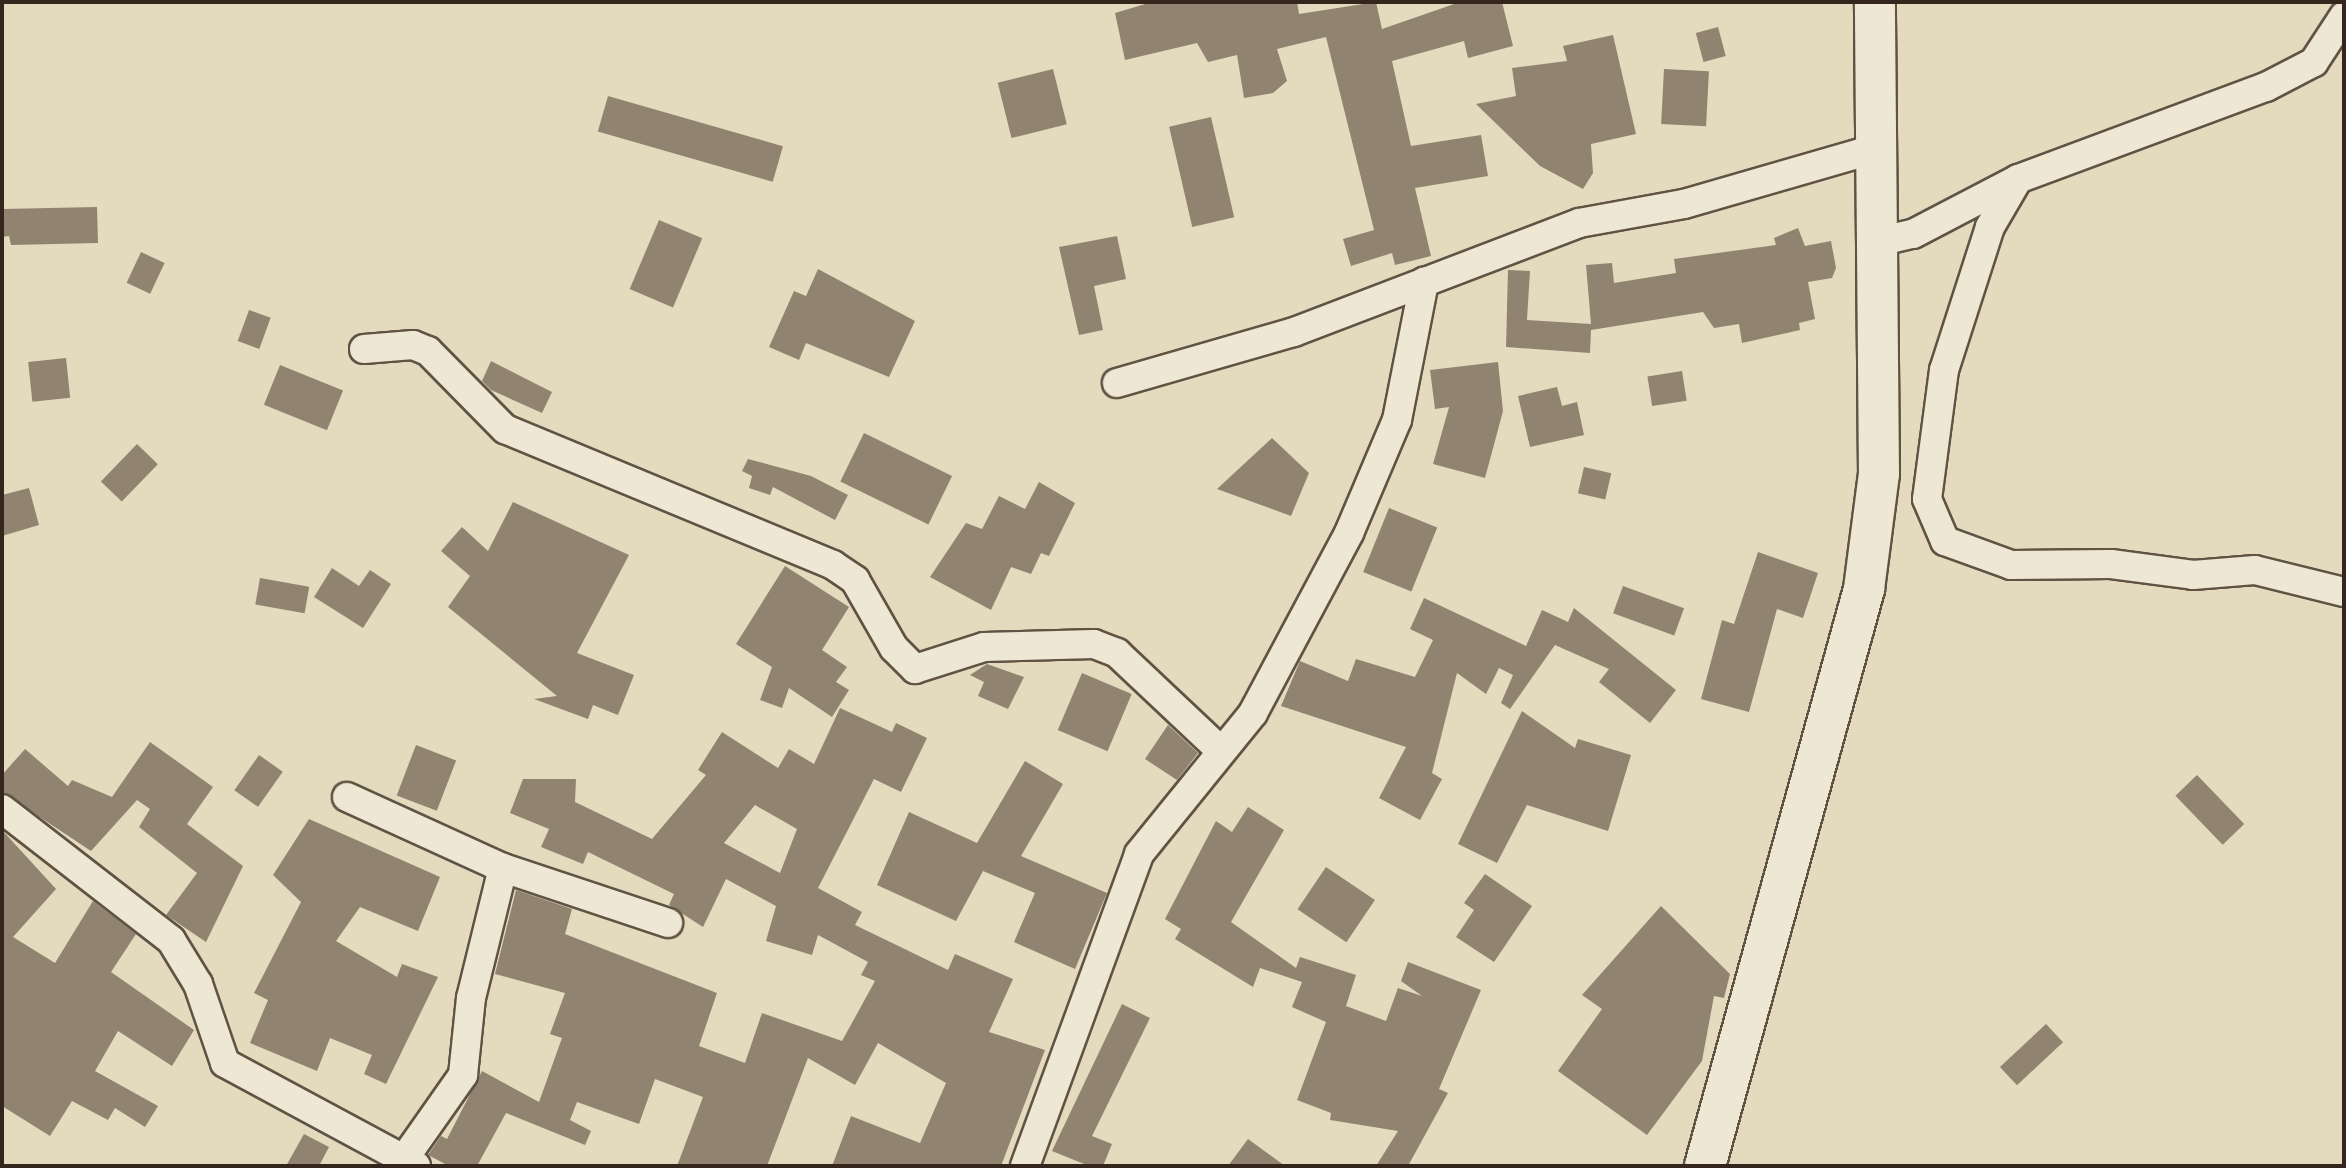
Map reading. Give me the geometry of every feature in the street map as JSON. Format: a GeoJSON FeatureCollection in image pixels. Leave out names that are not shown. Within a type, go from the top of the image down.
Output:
{"type":"FeatureCollection","features":[{"type":"Feature","properties":{"kind":"street"},"geometry":{"type":"LineString","coordinates":[[1705,1166],[1864,589],[1879,474],[1875,2]]}},
{"type":"Feature","properties":{"kind":"street"},"geometry":{"type":"LineString","coordinates":[[1877,242],[1913,234],[2018,179],[2266,87],[2314,62],[2344,16]]}},
{"type":"Feature","properties":{"kind":"street"},"geometry":{"type":"LineString","coordinates":[[1117,383],[1294,332],[1579,223],[1684,204],[1875,149]]}},
{"type":"Feature","properties":{"kind":"street"},"geometry":{"type":"LineString","coordinates":[[2018,179],[1990,227],[1944,370],[1927,499],[1945,541],[2011,565],[2111,564],[2193,575],[2255,570],[2344,592]]}},
{"type":"Feature","properties":{"kind":"street"},"geometry":{"type":"LineString","coordinates":[[1025,1166],[1139,854],[1221,751],[1301,632],[1349,533],[1397,420],[1424,282]]}},
{"type":"Feature","properties":{"kind":"street"},"geometry":{"type":"LineString","coordinates":[[364,349],[428,351],[505,429],[833,565],[855,580],[894,648],[915,669],[984,647],[1094,644],[1117,653],[1221,751]]}},
{"type":"Feature","properties":{"kind":"street"},"geometry":{"type":"LineString","coordinates":[[347,797],[503,868],[668,923]]}},
{"type":"Feature","properties":{"kind":"street"},"geometry":{"type":"LineString","coordinates":[[2,809],[171,940],[198,984],[225,1063],[410,1163],[463,1075],[471,998],[503,868]]}},
{"type":"Feature","properties":{"kind":"building"},"geometry":{"type":"Polygon","coordinates":[[[1152,2],[1297,2],[1299,14],[1376,2],[1382,29],[1460,2],[1502,2],[1513,46],[1468,58],[1464,41],[1392,61],[1411,146],[1481,135],[1488,176],[1415,188],[1431,256],[1395,265],[1392,253],[1351,266],[1343,239],[1374,230],[1326,37],[1277,49],[1287,81],[1273,93],[1244,98],[1237,55],[1208,62],[1197,43],[1125,60],[1115,13],[1152,2]]]}},
{"type":"Feature","properties":{"kind":"building"},"geometry":{"type":"Polygon","coordinates":[[[1718,27],[1726,56],[1704,62],[1696,33],[1718,27]]]}},
{"type":"Feature","properties":{"kind":"building"},"geometry":{"type":"Polygon","coordinates":[[[1613,35],[1636,134],[1591,144],[1593,173],[1583,189],[1540,166],[1476,104],[1516,96],[1512,68],[1567,61],[1563,46],[1613,35]]]}},
{"type":"Feature","properties":{"kind":"building"},"geometry":{"type":"Polygon","coordinates":[[[1053,69],[1067,124],[1011,138],[998,83],[1053,69]]]}},
{"type":"Feature","properties":{"kind":"building"},"geometry":{"type":"Polygon","coordinates":[[[1664,69],[1709,71],[1706,126],[1661,124],[1664,69]]]}},
{"type":"Feature","properties":{"kind":"building"},"geometry":{"type":"Polygon","coordinates":[[[608,96],[783,146],[773,182],[598,132],[608,96]]]}},
{"type":"Feature","properties":{"kind":"building"},"geometry":{"type":"Polygon","coordinates":[[[1211,117],[1234,217],[1192,227],[1169,127],[1211,117]]]}},
{"type":"Feature","properties":{"kind":"building"},"geometry":{"type":"Polygon","coordinates":[[[97,207],[98,243],[11,245],[9,236],[2,237],[2,209],[97,207]]]}},
{"type":"Feature","properties":{"kind":"building"},"geometry":{"type":"Polygon","coordinates":[[[659,220],[702,238],[673,307],[630,289],[659,220]]]}},
{"type":"Feature","properties":{"kind":"building"},"geometry":{"type":"Polygon","coordinates":[[[1798,228],[1805,246],[1831,241],[1836,268],[1832,278],[1808,282],[1815,319],[1799,323],[1800,330],[1742,343],[1739,324],[1714,328],[1703,312],[1591,330],[1590,353],[1506,347],[1508,270],[1530,271],[1527,320],[1591,324],[1586,265],[1612,263],[1614,283],[1676,273],[1674,259],[1776,245],[1774,238],[1798,228]]]}},
{"type":"Feature","properties":{"kind":"building"},"geometry":{"type":"Polygon","coordinates":[[[1117,236],[1126,279],[1094,286],[1103,330],[1079,335],[1059,247],[1117,236]]]}},
{"type":"Feature","properties":{"kind":"building"},"geometry":{"type":"Polygon","coordinates":[[[141,252],[165,263],[150,294],[127,283],[141,252]]]}},
{"type":"Feature","properties":{"kind":"building"},"geometry":{"type":"Polygon","coordinates":[[[818,269],[915,321],[889,377],[806,343],[799,360],[769,347],[794,291],[806,296],[818,269]]]}},
{"type":"Feature","properties":{"kind":"building"},"geometry":{"type":"Polygon","coordinates":[[[249,310],[271,318],[259,349],[238,341],[249,310]]]}},
{"type":"Feature","properties":{"kind":"building"},"geometry":{"type":"Polygon","coordinates":[[[66,358],[70,398],[32,402],[28,362],[66,358]]]}},
{"type":"Feature","properties":{"kind":"building"},"geometry":{"type":"Polygon","coordinates":[[[491,361],[552,392],[542,413],[491,390],[482,381],[491,361]]]}},
{"type":"Feature","properties":{"kind":"building"},"geometry":{"type":"Polygon","coordinates":[[[1498,362],[1503,411],[1485,478],[1433,464],[1449,407],[1435,409],[1430,370],[1498,362]]]}},
{"type":"Feature","properties":{"kind":"building"},"geometry":{"type":"Polygon","coordinates":[[[280,365],[343,390],[327,430],[264,405],[280,365]]]}},
{"type":"Feature","properties":{"kind":"building"},"geometry":{"type":"Polygon","coordinates":[[[1682,371],[1687,401],[1652,406],[1647,376],[1682,371]]]}},
{"type":"Feature","properties":{"kind":"building"},"geometry":{"type":"Polygon","coordinates":[[[1557,387],[1562,406],[1577,402],[1584,435],[1530,447],[1518,396],[1557,387]]]}},
{"type":"Feature","properties":{"kind":"building"},"geometry":{"type":"Polygon","coordinates":[[[864,433],[952,476],[928,524],[840,482],[864,433]]]}},
{"type":"Feature","properties":{"kind":"building"},"geometry":{"type":"Polygon","coordinates":[[[1272,438],[1309,473],[1291,516],[1217,489],[1272,438]]]}},
{"type":"Feature","properties":{"kind":"building"},"geometry":{"type":"Polygon","coordinates":[[[137,444],[158,464],[122,502],[101,481],[137,444]]]}},
{"type":"Feature","properties":{"kind":"building"},"geometry":{"type":"Polygon","coordinates":[[[748,459],[811,476],[848,495],[835,520],[773,487],[770,495],[749,488],[752,476],[742,471],[748,459]]]}},
{"type":"Feature","properties":{"kind":"building"},"geometry":{"type":"Polygon","coordinates":[[[1584,467],[1611,473],[1605,500],[1578,493],[1584,467]]]}},
{"type":"Feature","properties":{"kind":"building"},"geometry":{"type":"Polygon","coordinates":[[[1039,482],[1075,503],[1049,556],[1041,553],[1031,574],[1011,567],[991,610],[930,577],[966,523],[982,529],[999,496],[1025,509],[1039,482]]]}},
{"type":"Feature","properties":{"kind":"building"},"geometry":{"type":"Polygon","coordinates":[[[29,488],[39,525],[2,536],[2,495],[29,488]]]}},
{"type":"Feature","properties":{"kind":"building"},"geometry":{"type":"Polygon","coordinates":[[[513,502],[629,555],[577,653],[634,675],[618,715],[593,705],[588,719],[534,699],[557,696],[448,607],[470,576],[441,551],[462,527],[488,551],[513,502]]]}},
{"type":"Feature","properties":{"kind":"building"},"geometry":{"type":"Polygon","coordinates":[[[1389,508],[1437,527],[1411,591],[1363,572],[1389,508]]]}},
{"type":"Feature","properties":{"kind":"building"},"geometry":{"type":"Polygon","coordinates":[[[1758,552],[1818,573],[1803,618],[1777,609],[1749,712],[1701,699],[1722,620],[1734,624],[1758,552]]]}},
{"type":"Feature","properties":{"kind":"building"},"geometry":{"type":"Polygon","coordinates":[[[785,566],[849,607],[822,650],[847,667],[836,682],[849,690],[832,717],[789,688],[782,708],[760,700],[772,667],[736,644],[785,566]]]}},
{"type":"Feature","properties":{"kind":"building"},"geometry":{"type":"Polygon","coordinates":[[[332,568],[359,586],[370,570],[391,584],[363,628],[314,597],[332,568]]]}},
{"type":"Feature","properties":{"kind":"building"},"geometry":{"type":"Polygon","coordinates":[[[260,578],[309,587],[305,613],[255,605],[260,578]]]}},
{"type":"Feature","properties":{"kind":"building"},"geometry":{"type":"Polygon","coordinates":[[[1623,586],[1684,608],[1674,635],[1613,613],[1623,586]]]}},
{"type":"Feature","properties":{"kind":"building"},"geometry":{"type":"Polygon","coordinates":[[[1424,598],[1526,646],[1542,610],[1568,622],[1574,608],[1676,690],[1650,723],[1599,682],[1609,669],[1555,645],[1510,709],[1501,703],[1513,675],[1499,668],[1486,694],[1457,673],[1432,773],[1442,779],[1420,820],[1379,798],[1406,747],[1281,706],[1300,661],[1348,681],[1356,659],[1415,677],[1433,640],[1410,629],[1424,598]]]}},
{"type":"Feature","properties":{"kind":"building"},"geometry":{"type":"Polygon","coordinates":[[[987,664],[1024,677],[1008,709],[978,696],[984,682],[970,675],[987,664]]]}},
{"type":"Feature","properties":{"kind":"building"},"geometry":{"type":"Polygon","coordinates":[[[1082,673],[1132,694],[1107,751],[1058,730],[1082,673]]]}},
{"type":"Feature","properties":{"kind":"building"},"geometry":{"type":"Polygon","coordinates":[[[840,708],[892,732],[896,723],[927,738],[901,792],[874,779],[818,888],[862,912],[855,925],[948,970],[955,954],[1013,979],[989,1032],[1045,1050],[1001,1166],[832,1166],[851,1116],[920,1143],[946,1083],[878,1043],[855,1085],[808,1058],[767,1166],[677,1166],[703,1097],[655,1079],[639,1124],[577,1102],[570,1120],[591,1131],[585,1145],[506,1113],[477,1166],[449,1166],[428,1155],[441,1136],[447,1139],[482,1071],[539,1102],[562,1038],[550,1034],[565,993],[495,974],[516,890],[572,909],[565,934],[717,993],[699,1046],[745,1063],[762,1013],[842,1041],[875,981],[861,975],[868,962],[818,935],[812,955],[766,941],[776,906],[726,879],[703,927],[669,905],[674,894],[588,852],[583,864],[541,847],[549,829],[510,813],[523,779],[576,779],[575,802],[652,839],[706,775],[698,770],[722,732],[778,768],[789,749],[814,764],[840,708]],[[755,805],[724,843],[780,873],[797,829],[755,805]]]}},
{"type":"Feature","properties":{"kind":"building"},"geometry":{"type":"Polygon","coordinates":[[[1522,711],[1575,748],[1578,739],[1631,755],[1608,831],[1527,805],[1497,863],[1458,844],[1522,711]]]}},
{"type":"Feature","properties":{"kind":"building"},"geometry":{"type":"Polygon","coordinates":[[[1168,725],[1198,753],[1177,780],[1145,759],[1168,725]]]}},
{"type":"Feature","properties":{"kind":"building"},"geometry":{"type":"Polygon","coordinates":[[[150,742],[213,787],[187,824],[243,866],[206,942],[166,915],[197,873],[139,827],[150,809],[137,800],[91,851],[2,792],[2,775],[25,749],[68,786],[72,780],[112,797],[150,742]]]}},
{"type":"Feature","properties":{"kind":"building"},"geometry":{"type":"Polygon","coordinates":[[[416,745],[456,760],[437,811],[397,795],[416,745]]]}},
{"type":"Feature","properties":{"kind":"building"},"geometry":{"type":"Polygon","coordinates":[[[259,755],[283,772],[258,807],[234,790],[259,755]]]}},
{"type":"Feature","properties":{"kind":"building"},"geometry":{"type":"Polygon","coordinates":[[[1025,761],[1063,784],[1021,856],[1107,893],[1075,969],[1014,942],[1035,893],[983,871],[956,921],[877,885],[909,812],[977,843],[1025,761]]]}},
{"type":"Feature","properties":{"kind":"building"},"geometry":{"type":"Polygon","coordinates":[[[2197,775],[2244,824],[2223,845],[2175,796],[2197,775]]]}},
{"type":"Feature","properties":{"kind":"building"},"geometry":{"type":"Polygon","coordinates":[[[1248,807],[1284,830],[1231,922],[1296,968],[1300,957],[1356,975],[1346,1006],[1386,1021],[1398,988],[1422,996],[1401,981],[1408,962],[1481,990],[1439,1089],[1448,1093],[1408,1166],[1376,1166],[1398,1131],[1330,1120],[1331,1113],[1297,1100],[1326,1022],[1292,1007],[1302,982],[1260,968],[1253,987],[1175,939],[1181,929],[1165,919],[1216,821],[1232,832],[1248,807]]]}},
{"type":"Feature","properties":{"kind":"building"},"geometry":{"type":"Polygon","coordinates":[[[309,819],[440,877],[418,931],[360,907],[336,941],[397,977],[402,964],[438,977],[386,1084],[364,1074],[372,1055],[330,1038],[317,1071],[250,1043],[268,1000],[254,993],[301,902],[273,875],[309,819]]]}},
{"type":"Feature","properties":{"kind":"building"},"geometry":{"type":"Polygon","coordinates":[[[2,830],[56,889],[13,937],[55,963],[93,901],[136,934],[111,972],[194,1030],[172,1066],[118,1031],[95,1071],[158,1106],[145,1127],[115,1108],[108,1120],[72,1101],[50,1136],[2,1106],[2,830]]]}},
{"type":"Feature","properties":{"kind":"building"},"geometry":{"type":"Polygon","coordinates":[[[1326,867],[1375,900],[1346,942],[1297,909],[1326,867]]]}},
{"type":"Feature","properties":{"kind":"building"},"geometry":{"type":"Polygon","coordinates":[[[1485,874],[1532,906],[1494,962],[1456,937],[1474,910],[1464,903],[1485,874]]]}},
{"type":"Feature","properties":{"kind":"building"},"geometry":{"type":"Polygon","coordinates":[[[1661,906],[1730,974],[1724,998],[1714,996],[1702,1061],[1647,1135],[1558,1071],[1602,1009],[1582,995],[1661,906]]]}},
{"type":"Feature","properties":{"kind":"building"},"geometry":{"type":"Polygon","coordinates":[[[1122,1004],[1150,1018],[1092,1136],[1112,1144],[1103,1166],[1089,1166],[1052,1151],[1122,1004]]]}},
{"type":"Feature","properties":{"kind":"building"},"geometry":{"type":"Polygon","coordinates":[[[2046,1024],[2063,1042],[2017,1085],[2000,1067],[2046,1024]]]}},
{"type":"Feature","properties":{"kind":"building"},"geometry":{"type":"Polygon","coordinates":[[[304,1134],[329,1147],[319,1166],[286,1166],[304,1134]]]}},
{"type":"Feature","properties":{"kind":"building"},"geometry":{"type":"Polygon","coordinates":[[[1248,1139],[1285,1166],[1228,1166],[1248,1139]]]}}]}
